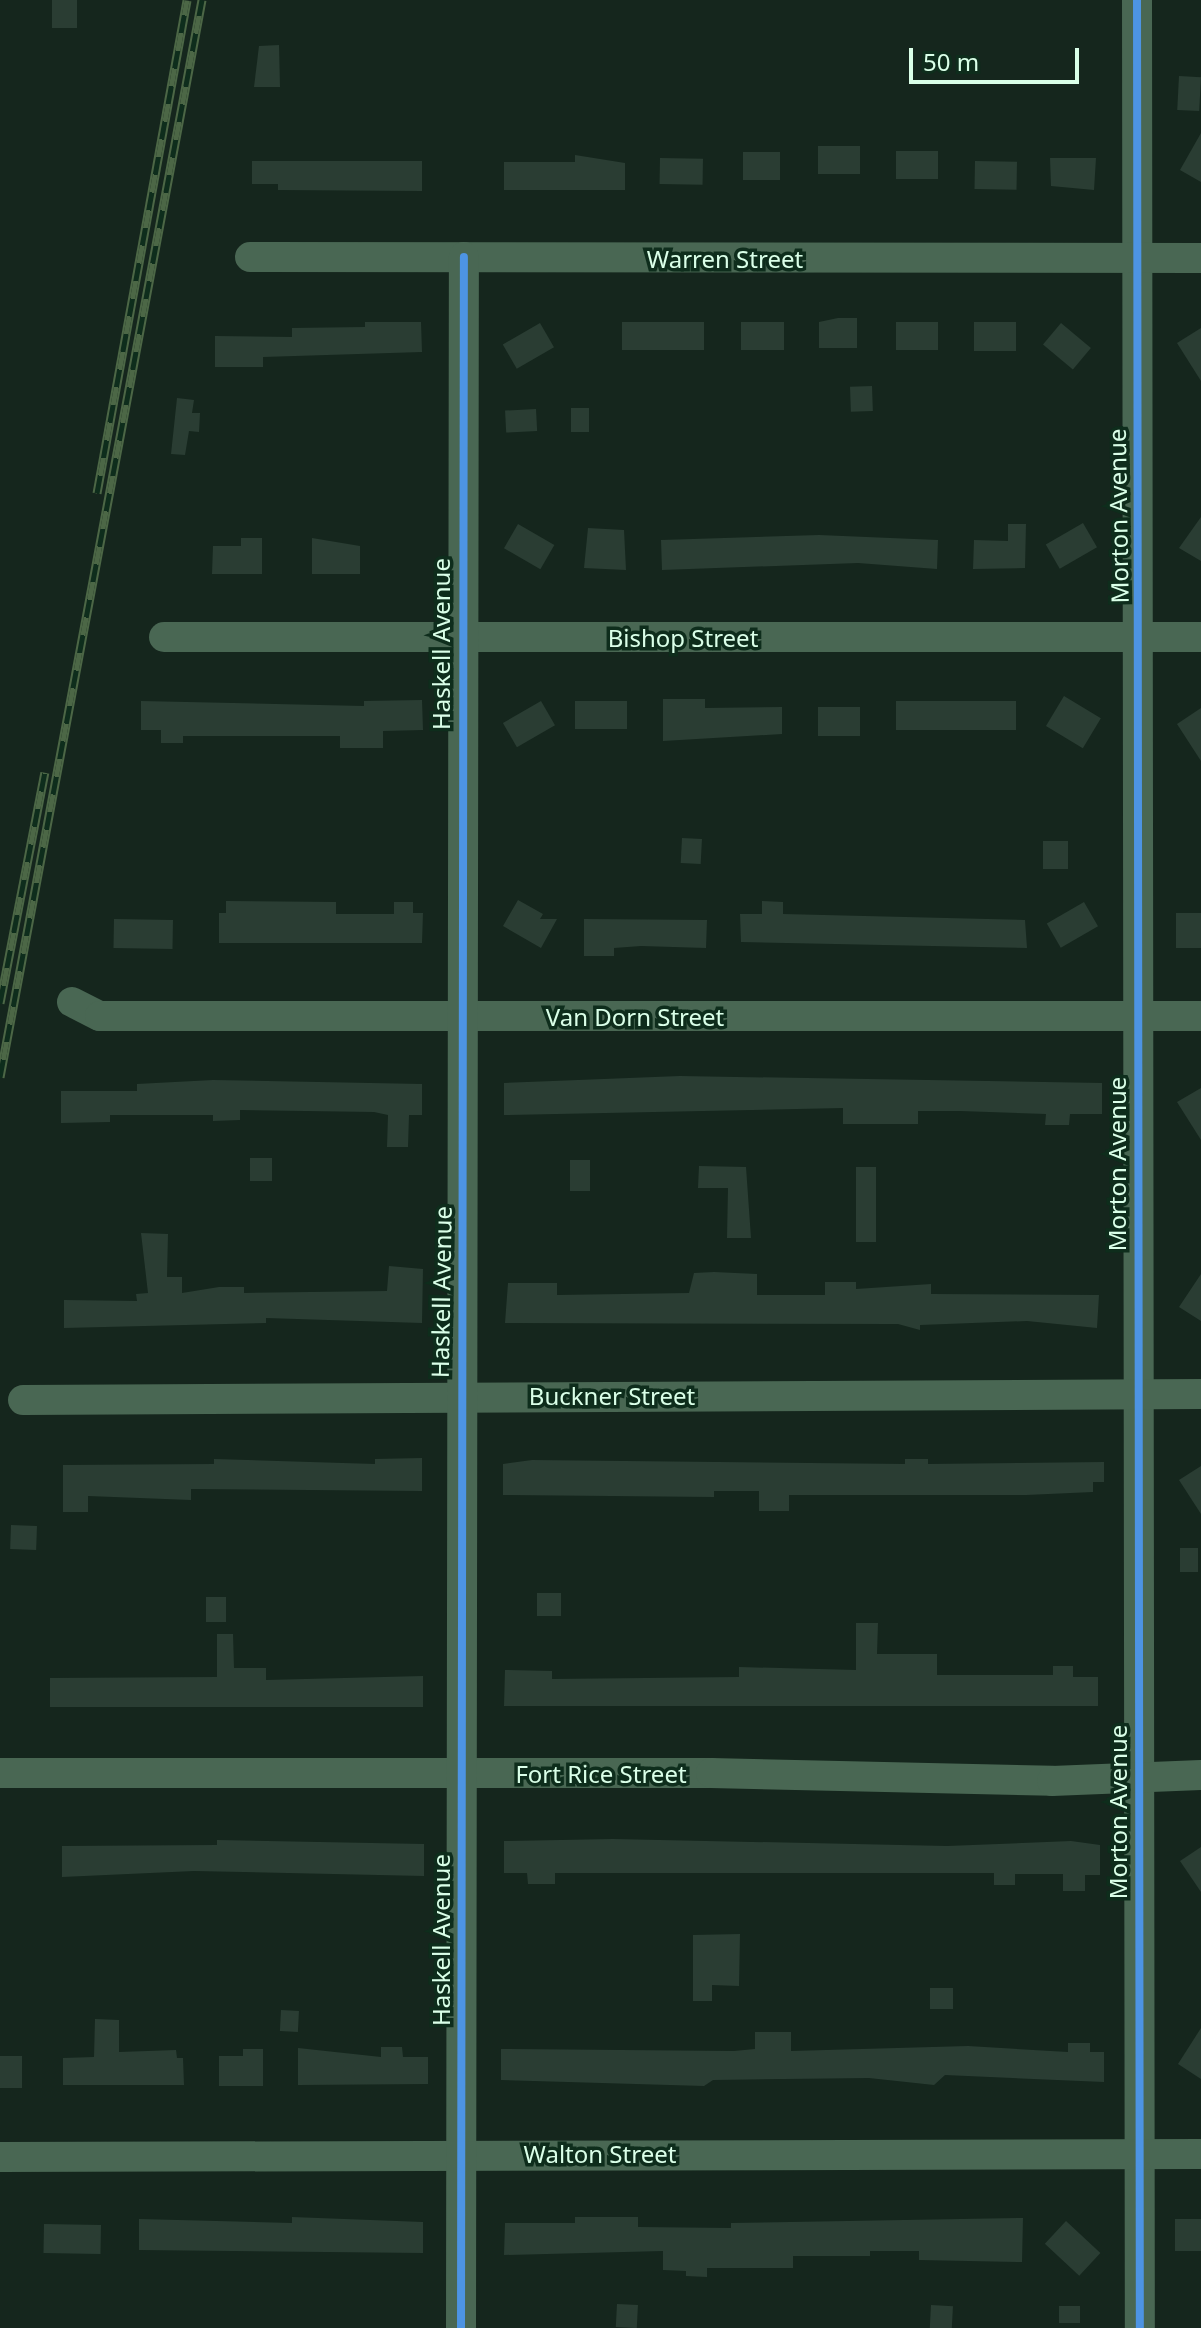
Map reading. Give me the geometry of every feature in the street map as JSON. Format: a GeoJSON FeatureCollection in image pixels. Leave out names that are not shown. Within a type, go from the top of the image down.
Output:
{"type":"FeatureCollection","features":[{"type":"Feature","properties":{"kind":"street","name":"Morton Avenue"},"geometry":{"type":"LineString","coordinates":[[1137,0],[1140,2328]]}},
{"type":"Feature","properties":{"kind":"street","name":"Warren Street"},"geometry":{"type":"LineString","coordinates":[[250,257],[1201,258]]}},
{"type":"Feature","properties":{"kind":"street","name":"Haskell Avenue"},"geometry":{"type":"LineString","coordinates":[[461,2328],[460,1018],[464,257]]}},
{"type":"Feature","properties":{"kind":"street","name":"Bishop Street"},"geometry":{"type":"LineString","coordinates":[[164,637],[1201,637]]}},
{"type":"Feature","properties":{"kind":"street","name":"Van Dorn Street"},"geometry":{"type":"LineString","coordinates":[[72,1002],[100,1016],[1201,1016]]}},
{"type":"Feature","properties":{"kind":"street","name":"Buckner Street"},"geometry":{"type":"LineString","coordinates":[[23,1400],[1201,1394]]}},
{"type":"Feature","properties":{"kind":"street","name":"Fort Rice Street"},"geometry":{"type":"LineString","coordinates":[[0,1773],[1138,1780],[1201,1775]]}},
{"type":"Feature","properties":{"kind":"street","name":"Walton Street"},"geometry":{"type":"LineString","coordinates":[[0,2157],[459,2153],[1201,2154]]}},
{"type":"Feature","properties":{"kind":"building"},"geometry":{"type":"Polygon","coordinates":[[[52,0],[77,0],[77,28],[52,28],[52,0]]]}},
{"type":"Feature","properties":{"kind":"building"},"geometry":{"type":"Polygon","coordinates":[[[279,45],[280,87],[254,87],[259,46],[279,45]]]}},
{"type":"Feature","properties":{"kind":"building"},"geometry":{"type":"Polygon","coordinates":[[[1179,76],[1201,77],[1199,111],[1177,110],[1179,76]]]}},
{"type":"Feature","properties":{"kind":"building"},"geometry":{"type":"Polygon","coordinates":[[[1201,133],[1201,182],[1180,170],[1201,133]]]}},
{"type":"Feature","properties":{"kind":"building"},"geometry":{"type":"Polygon","coordinates":[[[818,146],[860,146],[860,174],[818,174],[818,146]]]}},
{"type":"Feature","properties":{"kind":"building"},"geometry":{"type":"Polygon","coordinates":[[[896,151],[938,151],[938,179],[896,179],[896,151]]]}},
{"type":"Feature","properties":{"kind":"building"},"geometry":{"type":"Polygon","coordinates":[[[743,152],[780,152],[780,180],[743,180],[743,152]]]}},
{"type":"Feature","properties":{"kind":"building"},"geometry":{"type":"Polygon","coordinates":[[[575,155],[625,163],[625,190],[504,190],[504,162],[575,162],[575,155]]]}},
{"type":"Feature","properties":{"kind":"building"},"geometry":{"type":"Polygon","coordinates":[[[660,158],[703,159],[703,185],[660,184],[660,158]]]}},
{"type":"Feature","properties":{"kind":"building"},"geometry":{"type":"Polygon","coordinates":[[[1050,158],[1096,158],[1094,190],[1051,186],[1050,158]]]}},
{"type":"Feature","properties":{"kind":"building"},"geometry":{"type":"Polygon","coordinates":[[[252,161],[422,161],[422,191],[278,190],[278,184],[252,184],[252,161]]]}},
{"type":"Feature","properties":{"kind":"building"},"geometry":{"type":"Polygon","coordinates":[[[975,161],[1017,162],[1017,190],[975,189],[975,161]]]}},
{"type":"Feature","properties":{"kind":"building"},"geometry":{"type":"Polygon","coordinates":[[[857,318],[857,348],[819,348],[819,322],[857,318]]]}},
{"type":"Feature","properties":{"kind":"building"},"geometry":{"type":"Polygon","coordinates":[[[365,322],[421,322],[422,352],[263,357],[263,367],[215,367],[215,336],[292,337],[292,328],[365,327],[365,322]]]}},
{"type":"Feature","properties":{"kind":"building"},"geometry":{"type":"Polygon","coordinates":[[[622,322],[704,322],[704,350],[622,350],[622,322]]]}},
{"type":"Feature","properties":{"kind":"building"},"geometry":{"type":"Polygon","coordinates":[[[741,322],[784,322],[784,350],[741,350],[741,322]]]}},
{"type":"Feature","properties":{"kind":"building"},"geometry":{"type":"Polygon","coordinates":[[[896,322],[938,322],[938,350],[896,350],[896,322]]]}},
{"type":"Feature","properties":{"kind":"building"},"geometry":{"type":"Polygon","coordinates":[[[974,322],[1016,322],[1016,351],[974,351],[974,322]]]}},
{"type":"Feature","properties":{"kind":"building"},"geometry":{"type":"Polygon","coordinates":[[[540,323],[554,347],[517,369],[503,344],[540,323]]]}},
{"type":"Feature","properties":{"kind":"building"},"geometry":{"type":"Polygon","coordinates":[[[1061,323],[1091,348],[1073,370],[1043,344],[1061,323]]]}},
{"type":"Feature","properties":{"kind":"building"},"geometry":{"type":"Polygon","coordinates":[[[1201,328],[1201,381],[1177,343],[1201,328]]]}},
{"type":"Feature","properties":{"kind":"building"},"geometry":{"type":"Polygon","coordinates":[[[872,386],[873,411],[851,412],[850,387],[872,386]]]}},
{"type":"Feature","properties":{"kind":"building"},"geometry":{"type":"Polygon","coordinates":[[[177,398],[194,400],[192,413],[200,413],[199,432],[189,431],[185,455],[171,454],[177,398]]]}},
{"type":"Feature","properties":{"kind":"building"},"geometry":{"type":"Polygon","coordinates":[[[571,408],[589,408],[589,432],[571,432],[571,408]]]}},
{"type":"Feature","properties":{"kind":"building"},"geometry":{"type":"Polygon","coordinates":[[[536,409],[537,431],[506,433],[505,411],[536,409]]]}},
{"type":"Feature","properties":{"kind":"building"},"geometry":{"type":"Polygon","coordinates":[[[1201,517],[1201,561],[1179,548],[1201,517]]]}},
{"type":"Feature","properties":{"kind":"building"},"geometry":{"type":"Polygon","coordinates":[[[1083,523],[1097,547],[1060,569],[1046,544],[1083,523]]]}},
{"type":"Feature","properties":{"kind":"building"},"geometry":{"type":"Polygon","coordinates":[[[518,524],[554,545],[540,569],[504,548],[518,524]]]}},
{"type":"Feature","properties":{"kind":"building"},"geometry":{"type":"Polygon","coordinates":[[[1008,524],[1026,524],[1025,568],[973,569],[974,540],[1008,541],[1008,524]]]}},
{"type":"Feature","properties":{"kind":"building"},"geometry":{"type":"Polygon","coordinates":[[[588,528],[624,530],[626,570],[584,568],[588,528]]]}},
{"type":"Feature","properties":{"kind":"building"},"geometry":{"type":"Polygon","coordinates":[[[819,535],[938,540],[937,569],[858,563],[662,570],[661,540],[819,535]]]}},
{"type":"Feature","properties":{"kind":"building"},"geometry":{"type":"Polygon","coordinates":[[[241,538],[262,538],[262,574],[212,574],[213,546],[241,546],[241,538]]]}},
{"type":"Feature","properties":{"kind":"building"},"geometry":{"type":"Polygon","coordinates":[[[312,538],[360,546],[360,574],[312,574],[312,538]]]}},
{"type":"Feature","properties":{"kind":"building"},"geometry":{"type":"Polygon","coordinates":[[[1064,696],[1101,718],[1083,748],[1046,726],[1064,696]]]}},
{"type":"Feature","properties":{"kind":"building"},"geometry":{"type":"Polygon","coordinates":[[[663,699],[705,699],[705,708],[782,707],[782,734],[663,741],[663,699]]]}},
{"type":"Feature","properties":{"kind":"building"},"geometry":{"type":"Polygon","coordinates":[[[422,700],[423,730],[383,731],[383,748],[340,748],[340,736],[183,736],[183,743],[161,743],[161,730],[141,730],[141,701],[364,706],[364,701],[422,700]]]}},
{"type":"Feature","properties":{"kind":"building"},"geometry":{"type":"Polygon","coordinates":[[[541,701],[555,725],[517,747],[503,723],[541,701]]]}},
{"type":"Feature","properties":{"kind":"building"},"geometry":{"type":"Polygon","coordinates":[[[575,701],[627,701],[627,729],[575,729],[575,701]]]}},
{"type":"Feature","properties":{"kind":"building"},"geometry":{"type":"Polygon","coordinates":[[[896,701],[1016,701],[1016,730],[896,730],[896,701]]]}},
{"type":"Feature","properties":{"kind":"building"},"geometry":{"type":"Polygon","coordinates":[[[818,707],[860,707],[860,736],[818,736],[818,707]]]}},
{"type":"Feature","properties":{"kind":"building"},"geometry":{"type":"Polygon","coordinates":[[[1201,708],[1201,761],[1177,724],[1201,708]]]}},
{"type":"Feature","properties":{"kind":"building"},"geometry":{"type":"Polygon","coordinates":[[[682,838],[702,839],[701,864],[681,863],[682,838]]]}},
{"type":"Feature","properties":{"kind":"building"},"geometry":{"type":"Polygon","coordinates":[[[1043,841],[1068,841],[1068,869],[1043,869],[1043,841]]]}},
{"type":"Feature","properties":{"kind":"building"},"geometry":{"type":"Polygon","coordinates":[[[518,900],[543,914],[540,919],[557,919],[541,948],[503,926],[518,900]]]}},
{"type":"Feature","properties":{"kind":"building"},"geometry":{"type":"Polygon","coordinates":[[[226,901],[336,902],[336,914],[394,914],[394,902],[413,902],[413,913],[423,913],[422,943],[219,943],[219,913],[226,913],[226,901]]]}},
{"type":"Feature","properties":{"kind":"building"},"geometry":{"type":"Polygon","coordinates":[[[762,901],[783,902],[783,914],[1025,920],[1027,948],[741,942],[740,914],[762,914],[762,901]]]}},
{"type":"Feature","properties":{"kind":"building"},"geometry":{"type":"Polygon","coordinates":[[[1084,902],[1098,926],[1061,948],[1047,923],[1084,902]]]}},
{"type":"Feature","properties":{"kind":"building"},"geometry":{"type":"Polygon","coordinates":[[[1176,913],[1201,913],[1201,948],[1176,948],[1176,913]]]}},
{"type":"Feature","properties":{"kind":"building"},"geometry":{"type":"Polygon","coordinates":[[[114,919],[173,920],[172,949],[113,948],[114,919]]]}},
{"type":"Feature","properties":{"kind":"building"},"geometry":{"type":"Polygon","coordinates":[[[584,919],[707,920],[706,948],[641,946],[614,948],[614,956],[584,956],[584,919]]]}},
{"type":"Feature","properties":{"kind":"building"},"geometry":{"type":"Polygon","coordinates":[[[680,1076],[1102,1083],[1102,1114],[1070,1114],[1069,1125],[1045,1125],[1046,1114],[960,1111],[918,1111],[918,1124],[843,1124],[843,1108],[504,1115],[504,1083],[680,1076]]]}},
{"type":"Feature","properties":{"kind":"building"},"geometry":{"type":"Polygon","coordinates":[[[213,1080],[422,1084],[422,1115],[409,1115],[408,1147],[387,1147],[388,1115],[374,1112],[240,1110],[240,1120],[213,1121],[213,1115],[110,1115],[110,1122],[61,1123],[61,1091],[137,1091],[137,1084],[213,1080]]]}},
{"type":"Feature","properties":{"kind":"building"},"geometry":{"type":"Polygon","coordinates":[[[1201,1088],[1201,1140],[1177,1102],[1201,1088]]]}},
{"type":"Feature","properties":{"kind":"building"},"geometry":{"type":"Polygon","coordinates":[[[250,1158],[272,1158],[272,1181],[250,1181],[250,1158]]]}},
{"type":"Feature","properties":{"kind":"building"},"geometry":{"type":"Polygon","coordinates":[[[570,1160],[590,1160],[590,1191],[570,1191],[570,1160]]]}},
{"type":"Feature","properties":{"kind":"building"},"geometry":{"type":"Polygon","coordinates":[[[699,1166],[746,1167],[751,1238],[727,1238],[728,1188],[698,1188],[699,1166]]]}},
{"type":"Feature","properties":{"kind":"building"},"geometry":{"type":"Polygon","coordinates":[[[856,1167],[876,1167],[876,1242],[856,1242],[856,1167]]]}},
{"type":"Feature","properties":{"kind":"building"},"geometry":{"type":"Polygon","coordinates":[[[141,1233],[168,1234],[167,1277],[182,1277],[182,1293],[219,1287],[244,1287],[244,1293],[387,1291],[389,1266],[423,1269],[422,1323],[266,1318],[266,1323],[64,1328],[64,1300],[137,1301],[136,1294],[148,1293],[141,1233]]]}},
{"type":"Feature","properties":{"kind":"building"},"geometry":{"type":"Polygon","coordinates":[[[694,1273],[757,1274],[757,1295],[825,1295],[825,1282],[856,1282],[856,1289],[931,1284],[931,1294],[1099,1295],[1097,1328],[1027,1321],[920,1325],[920,1330],[898,1324],[505,1323],[508,1283],[557,1283],[557,1295],[689,1293],[694,1273]]]}},
{"type":"Feature","properties":{"kind":"building"},"geometry":{"type":"Polygon","coordinates":[[[1201,1274],[1201,1321],[1179,1307],[1201,1274]]]}},
{"type":"Feature","properties":{"kind":"building"},"geometry":{"type":"Polygon","coordinates":[[[422,1458],[422,1491],[191,1489],[191,1500],[88,1496],[88,1512],[63,1512],[63,1465],[214,1464],[214,1459],[375,1464],[375,1459],[422,1458]]]}},
{"type":"Feature","properties":{"kind":"building"},"geometry":{"type":"Polygon","coordinates":[[[905,1459],[928,1459],[928,1464],[1104,1462],[1104,1482],[1093,1482],[1093,1492],[1026,1495],[789,1495],[789,1511],[759,1511],[759,1491],[714,1491],[714,1497],[503,1495],[503,1464],[532,1460],[905,1464],[905,1459]]]}},
{"type":"Feature","properties":{"kind":"building"},"geometry":{"type":"Polygon","coordinates":[[[1201,1466],[1201,1514],[1179,1480],[1201,1466]]]}},
{"type":"Feature","properties":{"kind":"building"},"geometry":{"type":"Polygon","coordinates":[[[11,1525],[37,1526],[36,1550],[10,1549],[11,1525]]]}},
{"type":"Feature","properties":{"kind":"building"},"geometry":{"type":"Polygon","coordinates":[[[1180,1548],[1198,1548],[1198,1572],[1180,1572],[1180,1548]]]}},
{"type":"Feature","properties":{"kind":"building"},"geometry":{"type":"Polygon","coordinates":[[[537,1593],[561,1593],[561,1616],[537,1616],[537,1593]]]}},
{"type":"Feature","properties":{"kind":"building"},"geometry":{"type":"Polygon","coordinates":[[[206,1597],[226,1597],[226,1622],[206,1622],[206,1597]]]}},
{"type":"Feature","properties":{"kind":"building"},"geometry":{"type":"Polygon","coordinates":[[[856,1623],[878,1623],[877,1654],[937,1654],[937,1675],[1053,1675],[1053,1666],[1073,1666],[1073,1677],[1098,1677],[1098,1706],[504,1706],[505,1670],[552,1671],[552,1679],[739,1677],[739,1667],[856,1670],[856,1623]]]}},
{"type":"Feature","properties":{"kind":"building"},"geometry":{"type":"Polygon","coordinates":[[[217,1634],[233,1634],[234,1668],[266,1668],[266,1680],[423,1676],[423,1707],[50,1707],[50,1678],[217,1677],[217,1634]]]}},
{"type":"Feature","properties":{"kind":"building"},"geometry":{"type":"Polygon","coordinates":[[[613,1839],[947,1846],[1071,1841],[1100,1845],[1100,1875],[1085,1875],[1085,1891],[1063,1891],[1063,1874],[1015,1874],[1015,1885],[994,1885],[994,1873],[555,1873],[555,1884],[528,1884],[527,1873],[504,1873],[504,1841],[613,1839]]]}},
{"type":"Feature","properties":{"kind":"building"},"geometry":{"type":"Polygon","coordinates":[[[217,1840],[424,1844],[424,1876],[194,1871],[62,1877],[62,1846],[217,1845],[217,1840]]]}},
{"type":"Feature","properties":{"kind":"building"},"geometry":{"type":"Polygon","coordinates":[[[1201,1847],[1201,1892],[1180,1861],[1201,1847]]]}},
{"type":"Feature","properties":{"kind":"building"},"geometry":{"type":"Polygon","coordinates":[[[740,1934],[739,1986],[712,1985],[712,2001],[693,2001],[693,1935],[740,1934]]]}},
{"type":"Feature","properties":{"kind":"building"},"geometry":{"type":"Polygon","coordinates":[[[930,1988],[953,1988],[953,2009],[930,2009],[930,1988]]]}},
{"type":"Feature","properties":{"kind":"building"},"geometry":{"type":"Polygon","coordinates":[[[281,2010],[299,2011],[298,2032],[280,2031],[281,2010]]]}},
{"type":"Feature","properties":{"kind":"building"},"geometry":{"type":"Polygon","coordinates":[[[95,2019],[119,2020],[119,2052],[176,2050],[177,2058],[183,2058],[184,2085],[63,2085],[63,2058],[94,2057],[95,2019]]]}},
{"type":"Feature","properties":{"kind":"building"},"geometry":{"type":"Polygon","coordinates":[[[1201,2028],[1201,2079],[1178,2064],[1201,2028]]]}},
{"type":"Feature","properties":{"kind":"building"},"geometry":{"type":"Polygon","coordinates":[[[755,2032],[791,2032],[791,2051],[968,2046],[1068,2052],[1068,2043],[1090,2043],[1090,2052],[1104,2052],[1104,2082],[945,2075],[934,2085],[869,2078],[713,2080],[704,2086],[501,2080],[501,2049],[734,2051],[755,2049],[755,2032]]]}},
{"type":"Feature","properties":{"kind":"building"},"geometry":{"type":"Polygon","coordinates":[[[381,2047],[402,2047],[403,2057],[428,2057],[428,2084],[298,2085],[298,2048],[381,2057],[381,2047]]]}},
{"type":"Feature","properties":{"kind":"building"},"geometry":{"type":"Polygon","coordinates":[[[243,2049],[263,2049],[263,2086],[219,2086],[219,2056],[243,2056],[243,2049]]]}},
{"type":"Feature","properties":{"kind":"building"},"geometry":{"type":"Polygon","coordinates":[[[0,2056],[22,2056],[22,2088],[0,2088],[0,2056]]]}},
{"type":"Feature","properties":{"kind":"building"},"geometry":{"type":"Polygon","coordinates":[[[292,2217],[423,2222],[423,2253],[139,2250],[139,2219],[292,2223],[292,2217]]]}},
{"type":"Feature","properties":{"kind":"building"},"geometry":{"type":"Polygon","coordinates":[[[575,2217],[638,2217],[638,2227],[731,2228],[731,2223],[1023,2218],[1022,2262],[919,2260],[919,2251],[870,2251],[870,2256],[793,2256],[793,2268],[707,2268],[707,2277],[686,2276],[686,2271],[663,2270],[663,2251],[504,2255],[505,2223],[575,2223],[575,2217]]]}},
{"type":"Feature","properties":{"kind":"building"},"geometry":{"type":"Polygon","coordinates":[[[1175,2219],[1201,2219],[1201,2251],[1175,2251],[1175,2219]]]}},
{"type":"Feature","properties":{"kind":"building"},"geometry":{"type":"Polygon","coordinates":[[[1066,2221],[1100,2253],[1079,2276],[1045,2244],[1066,2221]]]}},
{"type":"Feature","properties":{"kind":"building"},"geometry":{"type":"Polygon","coordinates":[[[44,2224],[101,2225],[100,2254],[43,2253],[44,2224]]]}},
{"type":"Feature","properties":{"kind":"building"},"geometry":{"type":"Polygon","coordinates":[[[617,2304],[638,2305],[637,2328],[616,2327],[617,2304]]]}},
{"type":"Feature","properties":{"kind":"building"},"geometry":{"type":"Polygon","coordinates":[[[931,2305],[953,2306],[952,2328],[930,2328],[931,2305]]]}},
{"type":"Feature","properties":{"kind":"building"},"geometry":{"type":"Polygon","coordinates":[[[1059,2306],[1080,2306],[1080,2323],[1059,2323],[1059,2306]]]}},
{"type":"Feature","properties":{"kind":"railway"},"geometry":{"type":"LineString","coordinates":[[97,493],[187,0]]}},
{"type":"Feature","properties":{"kind":"railway"},"geometry":{"type":"LineString","coordinates":[[0,1077],[202,0]]}},
{"type":"Feature","properties":{"kind":"railway"},"geometry":{"type":"LineString","coordinates":[[0,1003],[45,772]]}},
{"type":"Feature","properties":{"kind":"cycle path"},"geometry":{"type":"LineString","coordinates":[[1137,0],[1140,2328]]}},
{"type":"Feature","properties":{"kind":"cycle path"},"geometry":{"type":"LineString","coordinates":[[461,2328],[464,257]]}}]}
